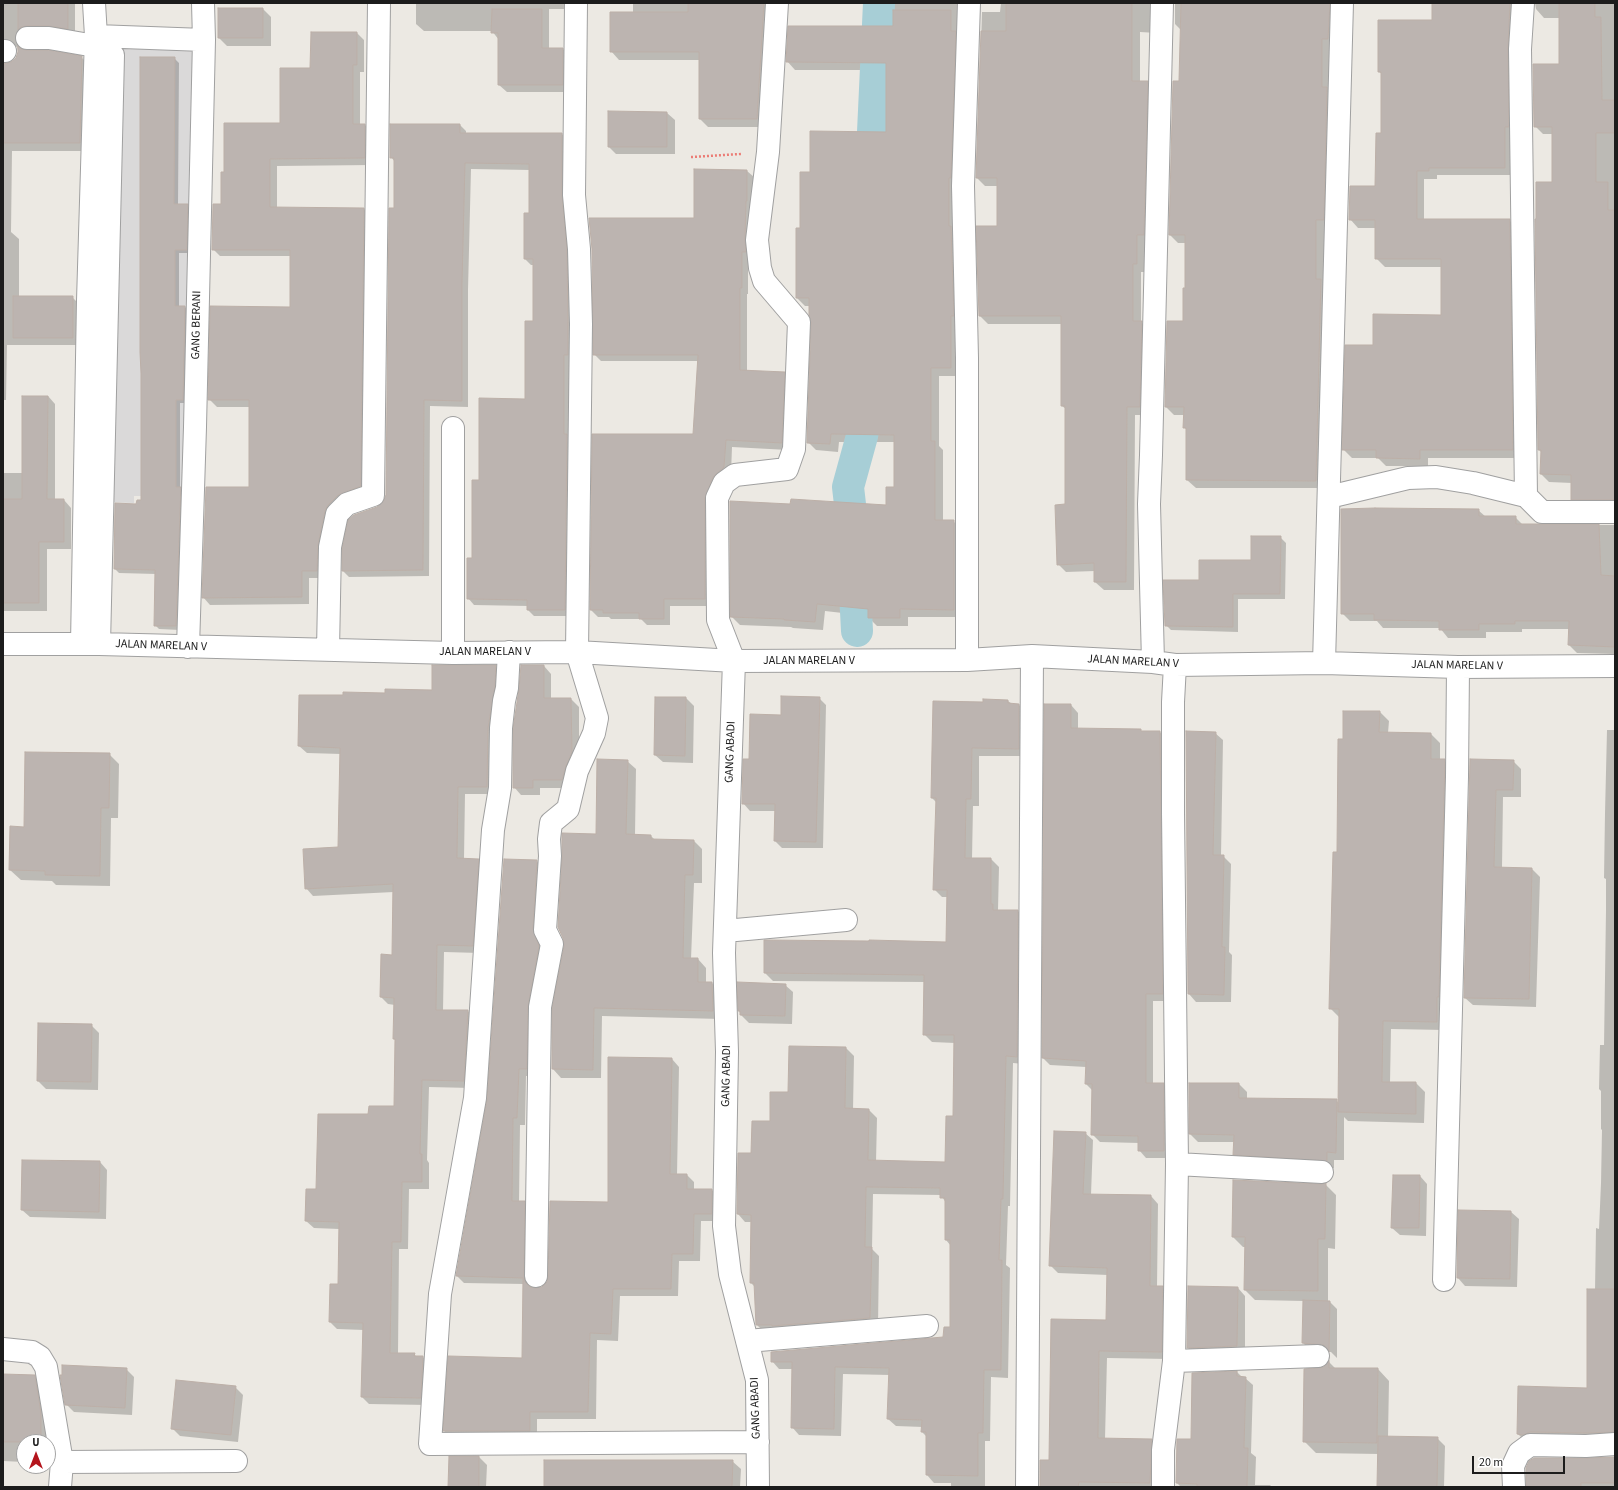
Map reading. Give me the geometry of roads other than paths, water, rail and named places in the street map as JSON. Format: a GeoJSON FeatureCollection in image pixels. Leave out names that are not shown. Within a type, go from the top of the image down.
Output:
{"type":"FeatureCollection","features":[{"type":"Feature","properties":{"kind":"street"},"geometry":{"type":"LineString","coordinates":[[90,644],[102,46],[94,3]]}},
{"type":"Feature","properties":{"kind":"street","name":"GANG BERANI"},"geometry":{"type":"LineString","coordinates":[[188,647],[195,427],[204,40],[203,3]]}},
{"type":"Feature","properties":{"kind":"street"},"geometry":{"type":"LineString","coordinates":[[328,650],[330,547],[337,514],[347,504],[373,495],[378,3]]}},
{"type":"Feature","properties":{"kind":"street"},"geometry":{"type":"LineString","coordinates":[[536,1276],[540,1007],[552,944],[545,930],[550,856],[549,839],[551,823],[568,809],[577,771],[594,733],[597,718],[577,652],[581,324],[579,249],[574,195],[576,3]]}},
{"type":"Feature","properties":{"kind":"street"},"geometry":{"type":"LineString","coordinates":[[734,661],[718,620],[717,498],[724,483],[735,475],[787,469],[794,449],[800,322],[764,281],[760,268],[757,240],[768,152],[777,3]]}},
{"type":"Feature","properties":{"kind":"street"},"geometry":{"type":"LineString","coordinates":[[967,660],[967,358],[963,186],[969,3]]}},
{"type":"Feature","properties":{"kind":"street"},"geometry":{"type":"LineString","coordinates":[[1152,662],[1149,504],[1152,455],[1162,3]]}},
{"type":"Feature","properties":{"kind":"street"},"geometry":{"type":"LineString","coordinates":[[1324,663],[1342,3]]}},
{"type":"Feature","properties":{"kind":"street"},"geometry":{"type":"LineString","coordinates":[[1523,3],[1520,49],[1526,496]]}},
{"type":"Feature","properties":{"kind":"street"},"geometry":{"type":"LineString","coordinates":[[28,38],[49,38],[102,46],[204,40]]}},
{"type":"Feature","properties":{"kind":"street"},"geometry":{"type":"LineString","coordinates":[[453,428],[453,653]]}},
{"type":"Feature","properties":{"kind":"street"},"geometry":{"type":"LineString","coordinates":[[1328,497],[1408,478],[1436,477],[1473,483],[1526,496],[1542,512],[1615,512]]}},
{"type":"Feature","properties":{"kind":"street","name":"JALAN MARELAN V"},"geometry":{"type":"LineString","coordinates":[[3,644],[90,644],[453,653],[577,652],[734,661],[967,660],[1032,656],[1152,662],[1175,665],[1324,663],[1458,667],[1615,666]]}},
{"type":"Feature","properties":{"kind":"street"},"geometry":{"type":"LineString","coordinates":[[509,652],[507,688],[502,728],[500,788],[493,830],[475,1098],[440,1294],[430,1444],[758,1442]]}},
{"type":"Feature","properties":{"kind":"street"},"geometry":{"type":"LineString","coordinates":[[1027,1487],[1032,656]]}},
{"type":"Feature","properties":{"kind":"street","name":"GANG ABADI"},"geometry":{"type":"LineString","coordinates":[[734,661],[724,953],[727,1052],[724,1226],[730,1274],[757,1380],[758,1487]]}},
{"type":"Feature","properties":{"kind":"street"},"geometry":{"type":"LineString","coordinates":[[1163,1487],[1163,1450],[1174,1361],[1177,1164],[1173,812],[1175,665]]}},
{"type":"Feature","properties":{"kind":"street"},"geometry":{"type":"LineString","coordinates":[[1444,1280],[1457,777],[1458,667]]}},
{"type":"Feature","properties":{"kind":"street"},"geometry":{"type":"LineString","coordinates":[[725,931],[846,920]]}},
{"type":"Feature","properties":{"kind":"street"},"geometry":{"type":"LineString","coordinates":[[1177,1164],[1322,1172]]}},
{"type":"Feature","properties":{"kind":"street"},"geometry":{"type":"LineString","coordinates":[[748,1341],[927,1326]]}},
{"type":"Feature","properties":{"kind":"street"},"geometry":{"type":"LineString","coordinates":[[3,1349],[32,1352],[40,1356],[44,1362],[62,1462],[60,1487]]}},
{"type":"Feature","properties":{"kind":"street"},"geometry":{"type":"LineString","coordinates":[[1174,1361],[1318,1356]]}},
{"type":"Feature","properties":{"kind":"street"},"geometry":{"type":"LineString","coordinates":[[1514,1487],[1513,1466],[1519,1453],[1530,1445],[1586,1446],[1615,1444]]}},
{"type":"Feature","properties":{"kind":"street"},"geometry":{"type":"LineString","coordinates":[[62,1462],[236,1461]]}},
{"type":"Feature","properties":{"kind":"waterway"},"geometry":{"type":"LineString","coordinates":[[871,175],[879,3]]}},
{"type":"Feature","properties":{"kind":"waterway"},"geometry":{"type":"LineString","coordinates":[[857,631],[851,513],[848,487],[862,436],[870,391]]}}]}
